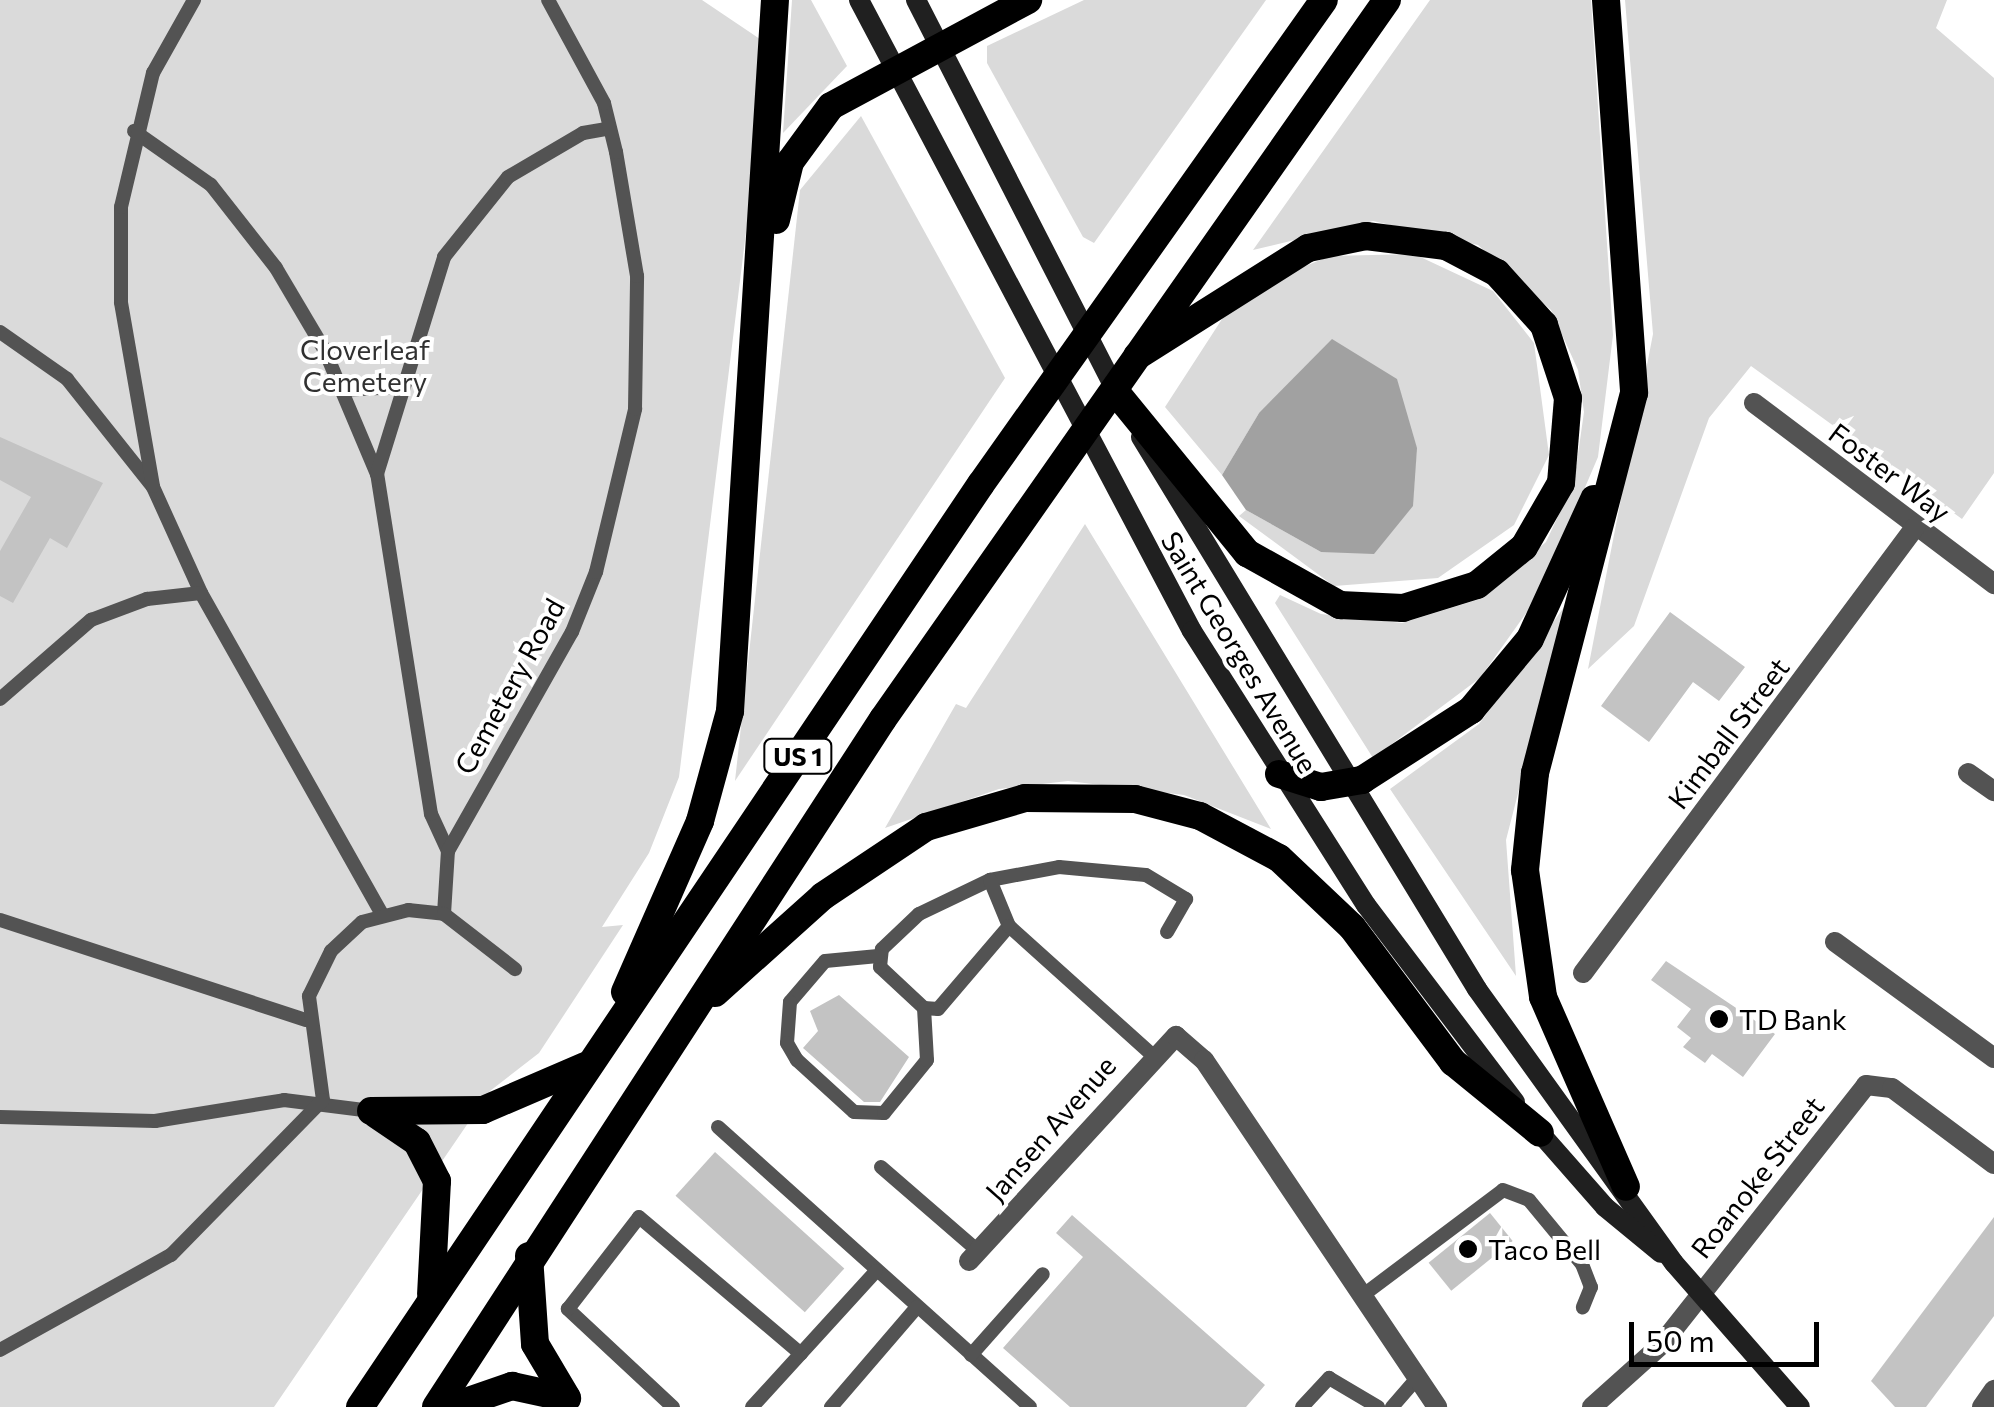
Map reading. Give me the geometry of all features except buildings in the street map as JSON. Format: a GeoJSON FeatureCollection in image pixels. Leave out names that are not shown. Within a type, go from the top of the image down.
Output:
{"type":"FeatureCollection","features":[{"type":"Feature","properties":{"kind":"highway"},"geometry":{"type":"LineString","coordinates":[[612,1026],[700,821],[725,736],[756,370],[775,0]]}},
{"type":"Feature","properties":{"kind":"highway"},"geometry":{"type":"LineString","coordinates":[[756,370],[790,162],[831,106],[893,68],[1028,0]]}},
{"type":"Feature","properties":{"kind":"highway","name":"US 1"},"geometry":{"type":"LineString","coordinates":[[360,1407],[612,1026],[981,484],[1324,0]]}},
{"type":"Feature","properties":{"kind":"highway","name":"US 1"},"geometry":{"type":"LineString","coordinates":[[436,1407],[529,1254],[1004,540],[1184,281],[1387,0]]}},
{"type":"Feature","properties":{"kind":"highway"},"geometry":{"type":"LineString","coordinates":[[1606,0],[1631,340],[1624,449],[1535,773],[1525,870],[1544,997],[1626,1187]]}},
{"type":"Feature","properties":{"kind":"highway"},"geometry":{"type":"LineString","coordinates":[[1119,396],[1247,554],[1320,599],[1382,609],[1442,600],[1496,572],[1536,530],[1566,468],[1568,398],[1544,325],[1496,273],[1446,246],[1366,236],[1279,260],[1124,366]]}},
{"type":"Feature","properties":{"kind":"highway"},"geometry":{"type":"LineString","coordinates":[[1279,774],[1345,786],[1444,732],[1530,638],[1586,521],[1631,340]]}},
{"type":"Feature","properties":{"kind":"highway"},"geometry":{"type":"LineString","coordinates":[[684,1021],[823,896],[906,837],[1004,802],[1113,796],[1200,816],[1279,858],[1352,927],[1453,1062],[1540,1133]]}},
{"type":"Feature","properties":{"kind":"highway"},"geometry":{"type":"LineString","coordinates":[[371,1111],[483,1110],[586,1066]]}},
{"type":"Feature","properties":{"kind":"highway"},"geometry":{"type":"LineString","coordinates":[[371,1111],[417,1142],[436,1181],[429,1304]]}},
{"type":"Feature","properties":{"kind":"highway"},"geometry":{"type":"LineString","coordinates":[[529,1254],[535,1344],[572,1402]]}},
{"type":"Feature","properties":{"kind":"highway"},"geometry":{"type":"LineString","coordinates":[[451,1407],[512,1386],[572,1402]]}},
{"type":"Feature","properties":{"kind":"main road","name":"Saint Georges Avenue"},"geometry":{"type":"LineString","coordinates":[[859,0],[1078,427],[1279,774],[1390,939],[1540,1133],[1606,1208],[1674,1263]]}},
{"type":"Feature","properties":{"kind":"main road","name":"Saint Georges Avenue"},"geometry":{"type":"LineString","coordinates":[[916,0],[1119,396],[1345,786],[1476,989],[1626,1187],[1674,1263],[1800,1407]]}},
{"type":"Feature","properties":{"kind":"street","name":"Foster Way"},"geometry":{"type":"LineString","coordinates":[[1754,403],[1994,584]]}},
{"type":"Feature","properties":{"kind":"street","name":"Kimball Street"},"geometry":{"type":"LineString","coordinates":[[1584,973],[1916,526]]}},
{"type":"Feature","properties":{"kind":"street"},"geometry":{"type":"LineString","coordinates":[[1968,773],[1994,791]]}},
{"type":"Feature","properties":{"kind":"street"},"geometry":{"type":"LineString","coordinates":[[1836,942],[1994,1058]]}},
{"type":"Feature","properties":{"kind":"street","name":"Jansen Avenue"},"geometry":{"type":"LineString","coordinates":[[974,1256],[1151,1054],[1176,1036],[1204,1060],[1362,1296]]}},
{"type":"Feature","properties":{"kind":"street","name":"Roanoke Street"},"geometry":{"type":"LineString","coordinates":[[1592,1407],[1701,1294],[1866,1085],[1892,1088],[1991,1156]]}},
{"type":"Feature","properties":{"kind":"street"},"geometry":{"type":"LineString","coordinates":[[1362,1296],[1437,1407]]}},
{"type":"Feature","properties":{"kind":"street"},"geometry":{"type":"LineString","coordinates":[[1982,1407],[1994,1390]]}},
{"type":"Feature","properties":{"kind":"lane"},"geometry":{"type":"LineString","coordinates":[[153,487],[122,302],[122,207],[134,131],[167,43],[194,0]]}},
{"type":"Feature","properties":{"kind":"lane","name":"Cemetery Road"},"geometry":{"type":"LineString","coordinates":[[448,851],[572,632],[619,498],[640,332],[610,128],[548,0]]}},
{"type":"Feature","properties":{"kind":"lane","name":"Cemetery Road"},"geometry":{"type":"LineString","coordinates":[[377,474],[428,286],[477,209],[533,158],[610,128]]}},
{"type":"Feature","properties":{"kind":"lane","name":"Cemetery Road"},"geometry":{"type":"LineString","coordinates":[[134,131],[192,167],[240,220],[303,309],[377,474],[428,796],[448,851],[444,914]]}},
{"type":"Feature","properties":{"kind":"lane"},"geometry":{"type":"LineString","coordinates":[[0,332],[67,378],[153,487],[201,593],[382,914]]}},
{"type":"Feature","properties":{"kind":"lane"},"geometry":{"type":"LineString","coordinates":[[340,390],[399,388]]}},
{"type":"Feature","properties":{"kind":"lane"},"geometry":{"type":"LineString","coordinates":[[0,699],[91,620],[147,599],[201,593]]}},
{"type":"Feature","properties":{"kind":"lane"},"geometry":{"type":"LineString","coordinates":[[878,956],[924,1008],[927,1060],[884,1113],[854,1112],[797,1060],[787,1043],[790,1002],[826,961],[878,956],[919,914],[990,880],[1059,867],[1146,874],[1186,899],[1166,932]]}},
{"type":"Feature","properties":{"kind":"lane"},"geometry":{"type":"LineString","coordinates":[[990,880],[1008,926],[1151,1054]]}},
{"type":"Feature","properties":{"kind":"lane"},"geometry":{"type":"LineString","coordinates":[[323,1100],[306,1020],[331,951],[382,914],[444,914],[516,968]]}},
{"type":"Feature","properties":{"kind":"lane"},"geometry":{"type":"LineString","coordinates":[[0,920],[306,1020]]}},
{"type":"Feature","properties":{"kind":"lane"},"geometry":{"type":"LineString","coordinates":[[924,1008],[938,1009],[1008,926]]}},
{"type":"Feature","properties":{"kind":"lane"},"geometry":{"type":"LineString","coordinates":[[0,1350],[171,1255],[323,1100]]}},
{"type":"Feature","properties":{"kind":"lane"},"geometry":{"type":"LineString","coordinates":[[0,1117],[155,1122],[323,1100],[371,1111]]}},
{"type":"Feature","properties":{"kind":"lane"},"geometry":{"type":"LineString","coordinates":[[718,1127],[1030,1407]]}},
{"type":"Feature","properties":{"kind":"lane"},"geometry":{"type":"LineString","coordinates":[[881,1167],[974,1256]]}},
{"type":"Feature","properties":{"kind":"lane"},"geometry":{"type":"LineString","coordinates":[[1362,1296],[1504,1190],[1528,1200],[1582,1264],[1590,1286],[1583,1307]]}},
{"type":"Feature","properties":{"kind":"lane"},"geometry":{"type":"LineString","coordinates":[[673,1407],[568,1310],[639,1217],[800,1354]]}},
{"type":"Feature","properties":{"kind":"lane"},"geometry":{"type":"LineString","coordinates":[[752,1407],[876,1271]]}},
{"type":"Feature","properties":{"kind":"lane"},"geometry":{"type":"LineString","coordinates":[[971,1355],[1042,1274]]}},
{"type":"Feature","properties":{"kind":"lane"},"geometry":{"type":"LineString","coordinates":[[831,1407],[917,1307]]}},
{"type":"Feature","properties":{"kind":"lane"},"geometry":{"type":"LineString","coordinates":[[1302,1407],[1339,1378],[1378,1407]]}},
{"type":"Feature","properties":{"kind":"lane"},"geometry":{"type":"LineString","coordinates":[[1392,1407],[1418,1378]]}},
{"type":"Feature","properties":{"kind":"green space","name":"Cloverleaf Cemetery"},"geometry":{"type":"Polygon","coordinates":[[[0,0],[702,0],[769,45],[679,777],[649,853],[602,927],[623,925],[539,1053],[490,1091],[274,1407],[0,1407],[0,0]]]}},
{"type":"Feature","properties":{"kind":"green space"},"geometry":{"type":"Polygon","coordinates":[[[792,0],[811,0],[847,66],[783,133],[792,0]]]}},
{"type":"Feature","properties":{"kind":"green space"},"geometry":{"type":"Polygon","coordinates":[[[1084,0],[1266,0],[1094,243],[1083,237],[987,63],[987,46],[1084,0]]]}},
{"type":"Feature","properties":{"kind":"green space"},"geometry":{"type":"Polygon","coordinates":[[[1430,0],[1591,0],[1613,335],[1598,457],[1539,595],[1480,678],[1373,758],[1275,603],[1280,595],[1321,614],[1402,623],[1480,599],[1546,542],[1574,482],[1584,412],[1578,370],[1551,310],[1478,245],[1373,221],[1253,250],[1430,0]]]}},
{"type":"Feature","properties":{"kind":"green space"},"geometry":{"type":"Polygon","coordinates":[[[1625,0],[1947,0],[1936,28],[1994,78],[1994,473],[1962,519],[1751,366],[1709,418],[1634,626],[1588,669],[1653,334],[1625,0]]]}},
{"type":"Feature","properties":{"kind":"green space"},"geometry":{"type":"Polygon","coordinates":[[[861,116],[1005,378],[735,781],[800,190],[861,116]]]}},
{"type":"Feature","properties":{"kind":"green space"},"geometry":{"type":"Polygon","coordinates":[[[1414,254],[1493,291],[1534,343],[1549,455],[1514,525],[1438,578],[1334,586],[1239,516],[1246,510],[1321,552],[1259,413],[1222,475],[1165,407],[1224,316],[1271,280],[1330,256],[1414,254]]]}},
{"type":"Feature","properties":{"kind":"green space"},"geometry":{"type":"Polygon","coordinates":[[[1085,524],[1271,829],[1184,795],[1068,781],[999,789],[885,828],[956,704],[966,708],[1085,524]]]}},
{"type":"Feature","properties":{"kind":"green space"},"geometry":{"type":"Polygon","coordinates":[[[1567,603],[1506,840],[1516,976],[1390,789],[1479,724],[1567,603]]]}},
{"type":"Feature","properties":{"kind":"shaded area"},"geometry":{"type":"Polygon","coordinates":[[[1332,339],[1397,379],[1417,448],[1413,506],[1374,554],[1321,552],[1246,510],[1222,475],[1259,413],[1332,339]]]}},
{"type":"Feature","properties":{"kind":"place","name":"TD Bank"},"geometry":{"type":"Point","coordinates":[1719,1019]}},
{"type":"Feature","properties":{"kind":"place","name":"Taco Bell"},"geometry":{"type":"Point","coordinates":[1468,1249]}}]}
